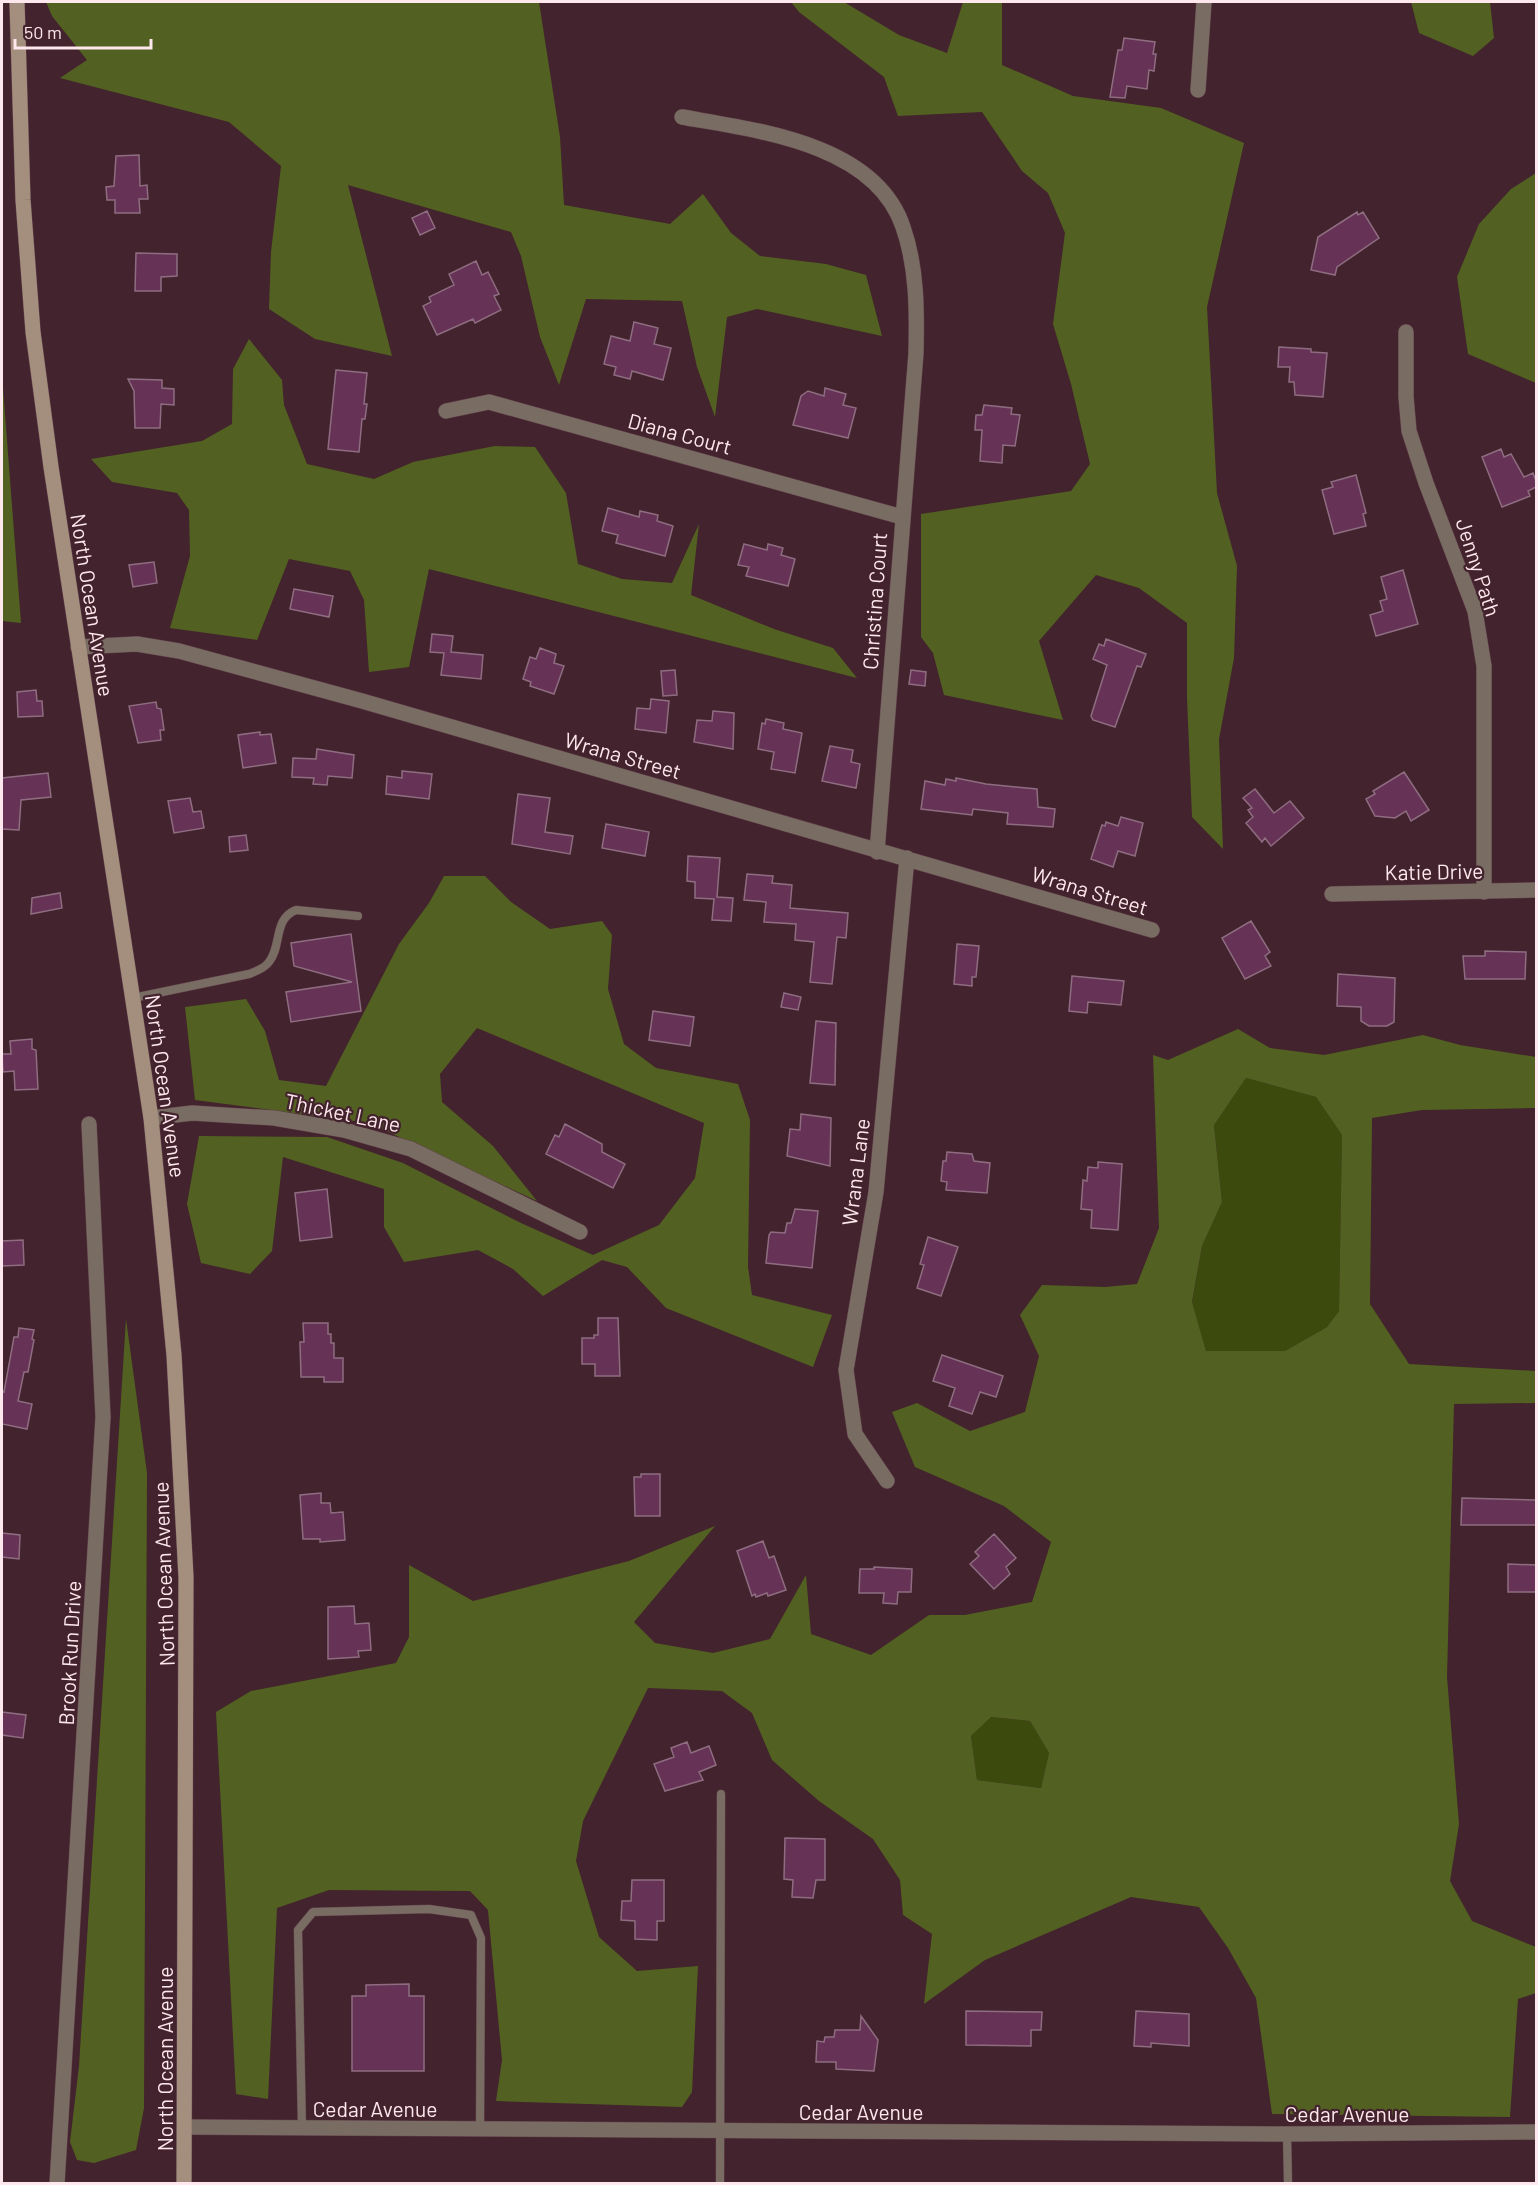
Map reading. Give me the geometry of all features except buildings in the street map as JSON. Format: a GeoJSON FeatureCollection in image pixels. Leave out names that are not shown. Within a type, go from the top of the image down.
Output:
{"type":"FeatureCollection","features":[{"type":"Feature","properties":{"kind":"main road","name":"North Ocean Avenue"},"geometry":{"type":"LineString","coordinates":[[16,2],[22,200],[33,332],[78,647],[151,1118],[174,1355],[186,1577],[184,2184]]}},
{"type":"Feature","properties":{"kind":"street"},"geometry":{"type":"LineString","coordinates":[[1198,90],[1204,2]]}},
{"type":"Feature","properties":{"kind":"street","name":"Christina Court"},"geometry":{"type":"LineString","coordinates":[[682,117],[787,138],[825,149],[867,177],[889,199],[902,224],[911,255],[917,302],[916,352],[877,852]]}},
{"type":"Feature","properties":{"kind":"street","name":"Jenny Path"},"geometry":{"type":"LineString","coordinates":[[1406,332],[1406,397],[1410,431],[1426,483],[1475,610],[1484,666],[1484,892]]}},
{"type":"Feature","properties":{"kind":"street","name":"Diana Court"},"geometry":{"type":"LineString","coordinates":[[446,411],[489,402],[902,517]]}},
{"type":"Feature","properties":{"kind":"street","name":"Wrana Street"},"geometry":{"type":"LineString","coordinates":[[78,647],[137,644],[179,651],[362,701],[1152,930]]}},
{"type":"Feature","properties":{"kind":"street","name":"Wrana Lane"},"geometry":{"type":"LineString","coordinates":[[887,1481],[855,1434],[846,1370],[876,1192],[907,858]]}},
{"type":"Feature","properties":{"kind":"street","name":"Katie Drive"},"geometry":{"type":"LineString","coordinates":[[1332,894],[1536,890]]}},
{"type":"Feature","properties":{"kind":"street","name":"Thicket Lane"},"geometry":{"type":"LineString","coordinates":[[151,1118],[192,1113],[274,1118],[344,1130],[411,1149],[580,1232]]}},
{"type":"Feature","properties":{"kind":"street","name":"Brook Run Drive"},"geometry":{"type":"LineString","coordinates":[[57,2184],[103,1417],[89,1124]]}},
{"type":"Feature","properties":{"kind":"street","name":"Cedar Avenue"},"geometry":{"type":"LineString","coordinates":[[185,2127],[1287,2134],[1536,2132]]}},
{"type":"Feature","properties":{"kind":"lane"},"geometry":{"type":"LineString","coordinates":[[133,998],[249,974],[261,969],[270,961],[282,920],[288,913],[296,910],[358,916]]}},
{"type":"Feature","properties":{"kind":"lane"},"geometry":{"type":"LineString","coordinates":[[720,2184],[722,1794]]}},
{"type":"Feature","properties":{"kind":"lane"},"geometry":{"type":"LineString","coordinates":[[302,2129],[298,1930],[313,1912],[429,1909],[471,1915],[481,1938],[480,2130]]}},
{"type":"Feature","properties":{"kind":"lane"},"geometry":{"type":"LineString","coordinates":[[1287,2134],[1288,2184]]}},
{"type":"Feature","properties":{"kind":"green space"},"geometry":{"type":"Polygon","coordinates":[[[46,2],[539,2],[560,137],[564,205],[670,224],[703,194],[731,233],[760,256],[826,264],[866,275],[882,336],[757,309],[727,317],[715,417],[697,367],[682,301],[586,299],[559,385],[540,337],[521,256],[511,232],[348,185],[392,356],[315,339],[269,309],[271,252],[281,166],[229,122],[60,78],[87,60],[52,16],[46,2]]]}},
{"type":"Feature","properties":{"kind":"green space"},"geometry":{"type":"Polygon","coordinates":[[[791,2],[844,2],[899,35],[947,53],[963,2],[1002,2],[1002,65],[1073,96],[1161,108],[1244,143],[1207,307],[1217,493],[1237,566],[1234,658],[1219,739],[1223,849],[1192,817],[1187,698],[1187,623],[1139,588],[1096,575],[1039,641],[1063,720],[944,695],[933,653],[921,637],[921,514],[1071,491],[1090,464],[1071,384],[1053,324],[1065,233],[1048,193],[1022,171],[982,112],[898,116],[884,77],[799,12],[791,2]]]}},
{"type":"Feature","properties":{"kind":"green space"},"geometry":{"type":"Polygon","coordinates":[[[1411,2],[1490,2],[1494,38],[1473,56],[1419,33],[1411,2]]]}},
{"type":"Feature","properties":{"kind":"green space"},"geometry":{"type":"Polygon","coordinates":[[[1536,173],[1536,383],[1468,354],[1457,277],[1479,224],[1511,189],[1536,173]]]}},
{"type":"Feature","properties":{"kind":"green space"},"geometry":{"type":"Polygon","coordinates":[[[249,339],[282,380],[284,405],[307,464],[374,479],[413,462],[495,446],[535,447],[566,493],[578,564],[622,579],[672,583],[699,524],[691,595],[774,629],[833,648],[857,678],[429,569],[409,667],[369,672],[364,600],[350,571],[289,559],[257,640],[170,628],[190,556],[189,510],[177,493],[112,482],[91,459],[202,441],[232,424],[233,369],[249,339]]]}},
{"type":"Feature","properties":{"kind":"green space"},"geometry":{"type":"Polygon","coordinates":[[[2,375],[21,623],[2,621],[2,375]]]}},
{"type":"Feature","properties":{"kind":"green space"},"geometry":{"type":"Polygon","coordinates":[[[444,876],[485,876],[511,902],[550,929],[602,921],[612,935],[608,989],[624,1044],[656,1068],[738,1084],[750,1120],[748,1267],[752,1295],[832,1315],[813,1367],[666,1308],[627,1267],[602,1260],[543,1296],[513,1269],[478,1250],[404,1262],[384,1227],[384,1189],[283,1157],[272,1251],[250,1274],[201,1263],[187,1204],[199,1136],[327,1137],[403,1163],[523,1224],[593,1255],[659,1225],[695,1178],[704,1123],[477,1028],[440,1074],[442,1102],[493,1146],[537,1201],[369,1123],[195,1100],[185,1007],[246,999],[265,1031],[279,1080],[326,1086],[399,944],[429,903],[444,876]]]}},
{"type":"Feature","properties":{"kind":"green space"},"geometry":{"type":"Polygon","coordinates":[[[1238,1029],[1270,1048],[1324,1055],[1423,1035],[1460,1045],[1536,1057],[1536,1108],[1422,1110],[1372,1118],[1370,1304],[1409,1364],[1536,1371],[1536,1403],[1454,1404],[1447,1677],[1459,1824],[1450,1881],[1472,1921],[1536,1947],[1536,1993],[1518,1999],[1510,2117],[1272,2114],[1256,1998],[1228,1948],[1199,1907],[1131,1897],[985,1960],[924,2004],[932,1934],[903,1915],[900,1880],[873,1839],[819,1801],[772,1760],[752,1713],[722,1691],[648,1688],[583,1821],[576,1861],[599,1937],[637,1971],[698,1966],[692,2092],[682,2107],[496,2101],[502,2060],[488,1910],[470,1891],[329,1890],[277,1908],[268,2099],[236,2094],[216,1712],[251,1691],[396,1663],[409,1637],[409,1565],[473,1601],[629,1561],[715,1526],[634,1622],[655,1643],[713,1653],[770,1639],[806,1575],[811,1634],[871,1655],[929,1615],[965,1615],[1032,1602],[1051,1542],[1004,1506],[915,1467],[892,1412],[917,1403],[970,1431],[1025,1412],[1039,1356],[1020,1315],[1042,1285],[1105,1287],[1137,1284],[1159,1228],[1153,1055],[1168,1060],[1238,1029]],[[1246,1078],[1214,1125],[1222,1202],[1202,1246],[1192,1302],[1206,1351],[1285,1351],[1327,1327],[1339,1311],[1342,1135],[1316,1097],[1246,1078]],[[991,1717],[971,1736],[977,1780],[1041,1788],[1049,1753],[1030,1721],[991,1717]]]}},
{"type":"Feature","properties":{"kind":"green space"},"geometry":{"type":"Polygon","coordinates":[[[1246,1078],[1316,1097],[1342,1135],[1339,1311],[1327,1327],[1285,1351],[1206,1351],[1192,1303],[1202,1246],[1222,1202],[1214,1125],[1246,1078]]]}},
{"type":"Feature","properties":{"kind":"green space"},"geometry":{"type":"Polygon","coordinates":[[[126,1319],[147,1473],[144,2108],[136,2150],[94,2163],[77,2160],[70,2142],[79,2066],[126,1319]]]}},
{"type":"Feature","properties":{"kind":"green space"},"geometry":{"type":"Polygon","coordinates":[[[990,1717],[1030,1721],[1049,1753],[1041,1788],[977,1780],[971,1736],[990,1717]]]}}]}
